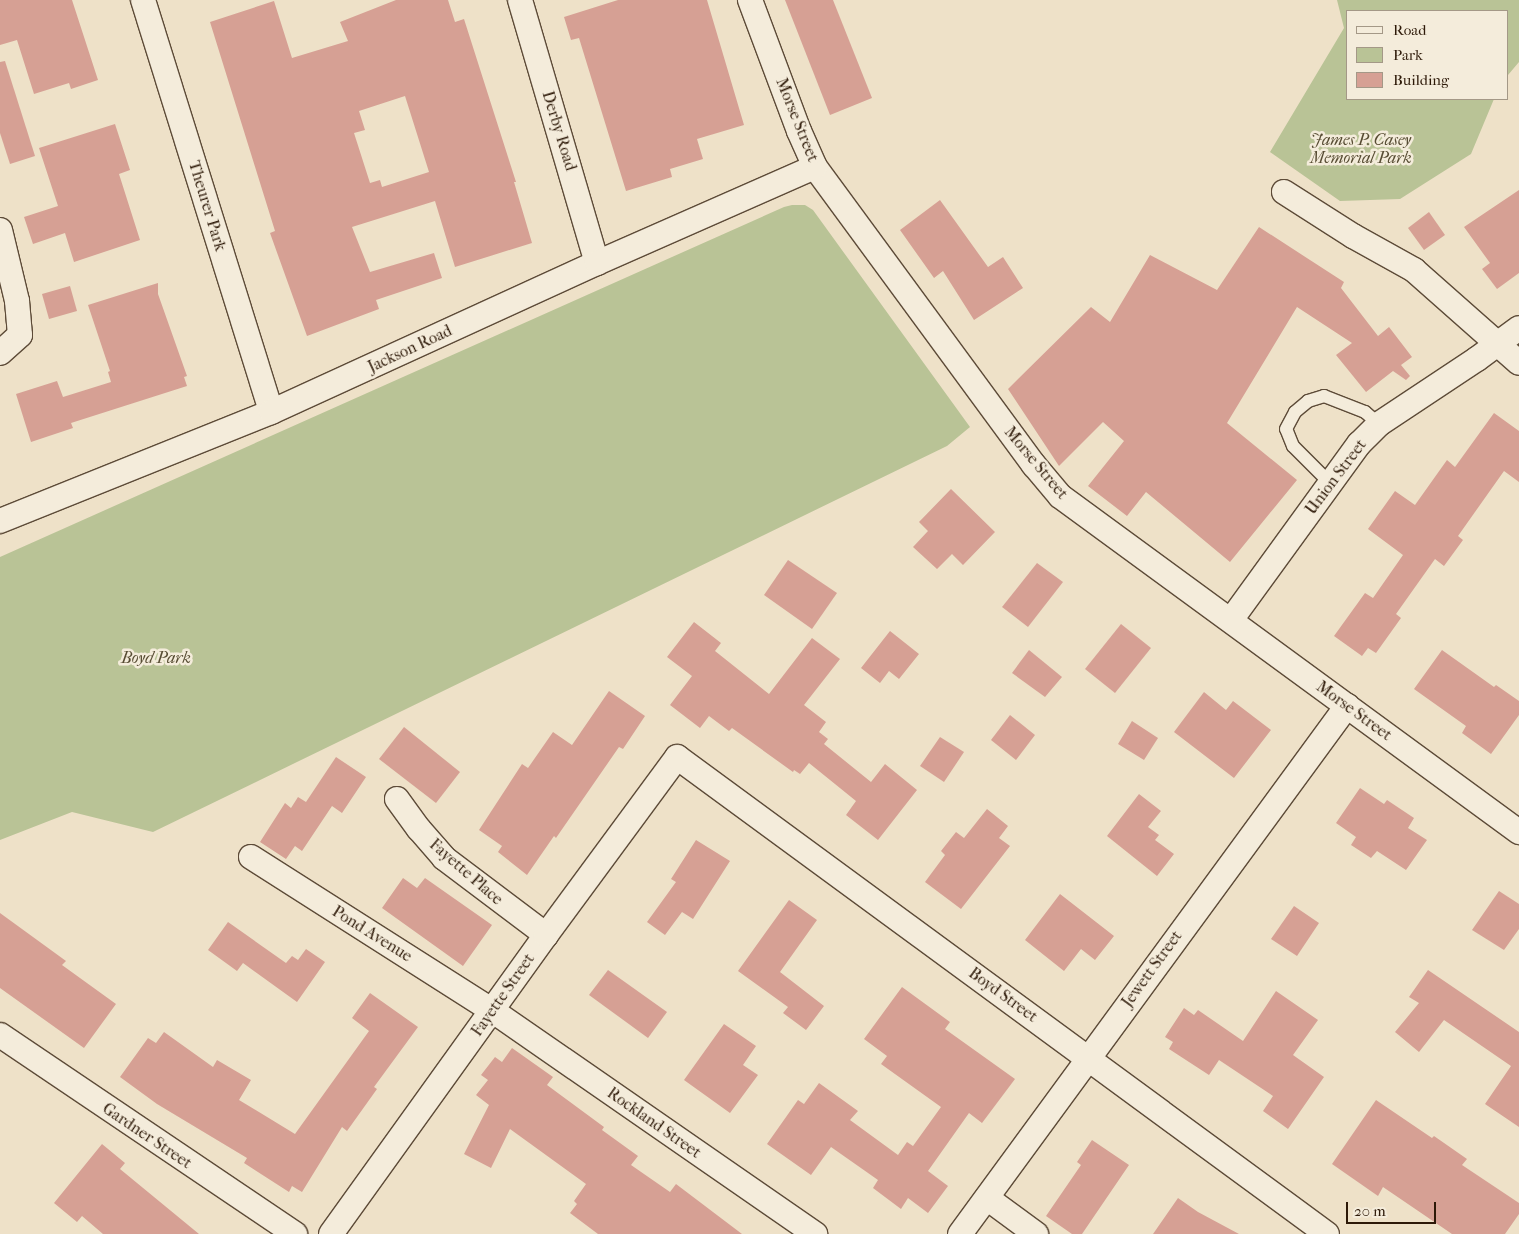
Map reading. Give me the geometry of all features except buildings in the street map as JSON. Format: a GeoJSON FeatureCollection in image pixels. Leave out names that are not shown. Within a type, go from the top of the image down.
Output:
{"type":"FeatureCollection","features":[{"type":"Feature","properties":{"kind":"street","name":"Theurer Park"},"geometry":{"type":"LineString","coordinates":[[143,0],[271,412]]}},
{"type":"Feature","properties":{"kind":"street","name":"Derby Road"},"geometry":{"type":"LineString","coordinates":[[520,0],[597,263]]}},
{"type":"Feature","properties":{"kind":"street","name":"Morse Street"},"geometry":{"type":"LineString","coordinates":[[750,0],[799,131],[815,166],[1034,465],[1060,496],[1519,832]]}},
{"type":"Feature","properties":{"kind":"street","name":"Jackson Road"},"geometry":{"type":"LineString","coordinates":[[0,521],[271,412],[815,166]]}},
{"type":"Feature","properties":{"kind":"street"},"geometry":{"type":"LineString","coordinates":[[1284,192],[1353,236],[1414,270],[1519,363]]}},
{"type":"Feature","properties":{"kind":"street"},"geometry":{"type":"LineString","coordinates":[[0,230],[17,301],[20,336],[0,353]]}},
{"type":"Feature","properties":{"kind":"street","name":"Union Street"},"geometry":{"type":"LineString","coordinates":[[1231,620],[1359,444],[1379,424],[1519,328]]}},
{"type":"Feature","properties":{"kind":"street","name":"Jewett Street"},"geometry":{"type":"LineString","coordinates":[[960,1234],[1347,706]]}},
{"type":"Feature","properties":{"kind":"street","name":"Boyd Street"},"geometry":{"type":"LineString","coordinates":[[678,758],[1327,1234]]}},
{"type":"Feature","properties":{"kind":"street","name":"Fayette Street"},"geometry":{"type":"LineString","coordinates":[[332,1234],[546,935],[678,758]]}},
{"type":"Feature","properties":{"kind":"street","name":"Fayette Place"},"geometry":{"type":"LineString","coordinates":[[398,799],[419,829],[444,858],[546,935]]}},
{"type":"Feature","properties":{"kind":"street","name":"Pond Avenue"},"geometry":{"type":"LineString","coordinates":[[251,857],[493,1011]]}},
{"type":"Feature","properties":{"kind":"street","name":"Rockland Street"},"geometry":{"type":"LineString","coordinates":[[493,1011],[815,1234]]}},
{"type":"Feature","properties":{"kind":"street","name":"Gardner Street"},"geometry":{"type":"LineString","coordinates":[[0,1035],[295,1234]]}},
{"type":"Feature","properties":{"kind":"street"},"geometry":{"type":"LineString","coordinates":[[986,1198],[1036,1234]]}},
{"type":"Feature","properties":{"kind":"lane"},"geometry":{"type":"LineString","coordinates":[[1330,483],[1293,446],[1286,429],[1295,412],[1308,401],[1324,396],[1365,412],[1379,424]]}},
{"type":"Feature","properties":{"kind":"green space","name":"James P. Casey Memorial Park"},"geometry":{"type":"Polygon","coordinates":[[[1337,0],[1519,0],[1519,62],[1509,74],[1509,10],[1346,10],[1346,100],[1494,100],[1471,154],[1400,199],[1340,201],[1270,152],[1344,28],[1337,0]]]}},
{"type":"Feature","properties":{"kind":"green space","name":"Boyd Park"},"geometry":{"type":"Polygon","coordinates":[[[792,205],[805,205],[813,210],[970,427],[947,446],[153,832],[72,812],[0,840],[0,557],[792,205]]]}}]}
